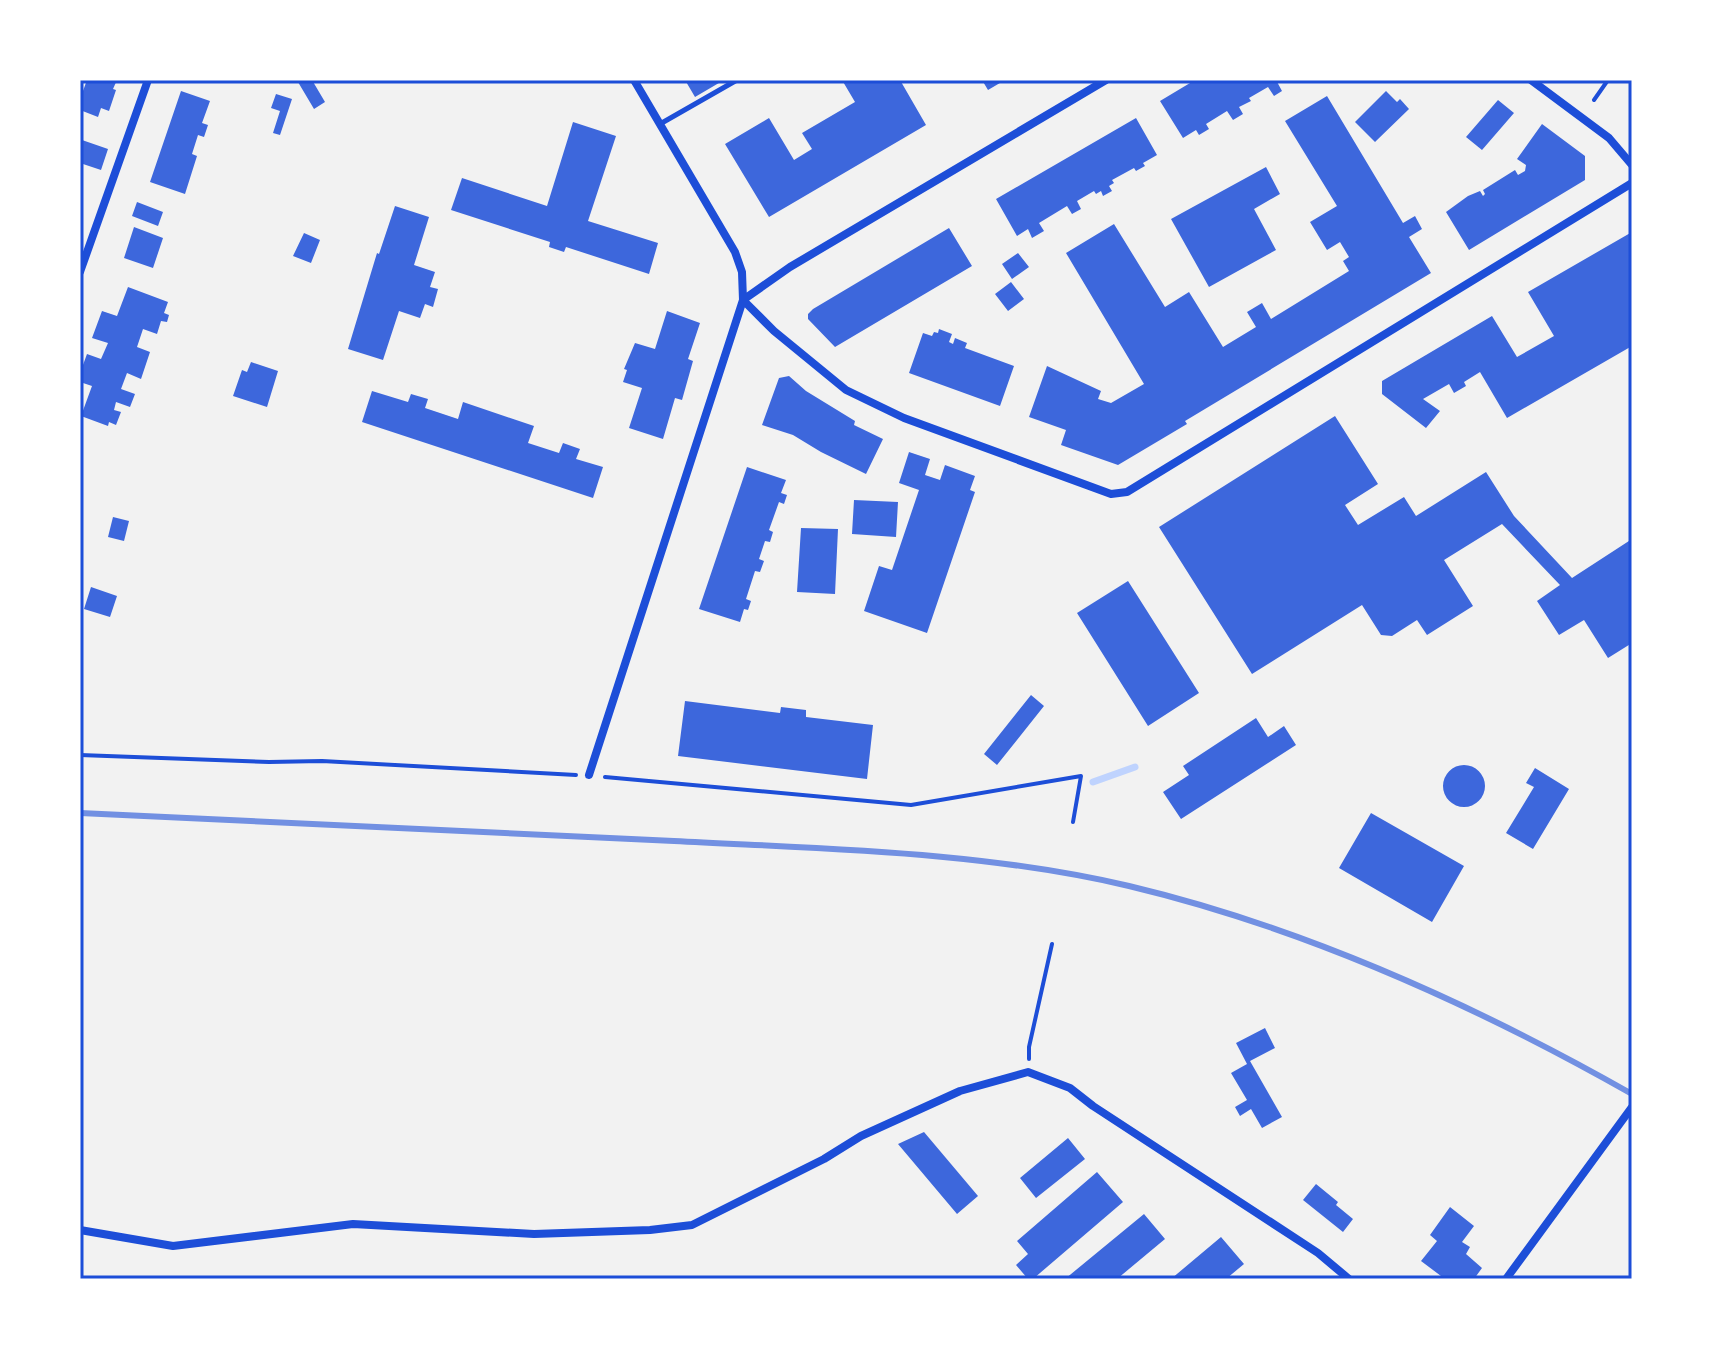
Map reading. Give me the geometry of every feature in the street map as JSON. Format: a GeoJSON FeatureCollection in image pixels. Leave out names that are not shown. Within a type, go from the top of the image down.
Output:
{"type":"FeatureCollection","features":[{"type":"Feature","properties":{"kind":"street"},"geometry":{"type":"LineString","coordinates":[[80,272],[148,80]]}},
{"type":"Feature","properties":{"kind":"street"},"geometry":{"type":"LineString","coordinates":[[589,775],[743,300],[742,272],[735,252],[634,80]]}},
{"type":"Feature","properties":{"kind":"street"},"geometry":{"type":"LineString","coordinates":[[743,300],[790,267],[1106,80]]}},
{"type":"Feature","properties":{"kind":"street"},"geometry":{"type":"LineString","coordinates":[[1531,80],[1609,138],[1632,165]]}},
{"type":"Feature","properties":{"kind":"street"},"geometry":{"type":"LineString","coordinates":[[743,300],[774,331],[846,390],[904,418],[1111,494],[1127,492],[1632,183]]}},
{"type":"Feature","properties":{"kind":"street"},"geometry":{"type":"LineString","coordinates":[[80,1230],[173,1246],[353,1224],[534,1234],[650,1230],[692,1225],[824,1159],[861,1136],[960,1091],[1028,1072],[1070,1088],[1318,1253],[1349,1279]]}},
{"type":"Feature","properties":{"kind":"street"},"geometry":{"type":"LineString","coordinates":[[1506,1279],[1632,1107]]}},
{"type":"Feature","properties":{"kind":"lane"},"geometry":{"type":"LineString","coordinates":[[660,124],[737,80]]}},
{"type":"Feature","properties":{"kind":"path"},"geometry":{"type":"LineString","coordinates":[[1594,100],[1608,80]]}},
{"type":"Feature","properties":{"kind":"path"},"geometry":{"type":"LineString","coordinates":[[80,755],[322,761],[589,775],[911,805],[1081,776],[1073,822]]}},
{"type":"Feature","properties":{"kind":"path"},"geometry":{"type":"LineString","coordinates":[[1028,1072],[1029,1047],[1052,944]]}},
{"type":"Feature","properties":{"kind":"building"},"geometry":{"type":"Polygon","coordinates":[[[87,80],[117,80],[109,111],[101,108],[98,117],[80,110],[80,99],[87,80]]]}},
{"type":"Feature","properties":{"kind":"building"},"geometry":{"type":"Polygon","coordinates":[[[312,80],[325,102],[314,109],[298,82],[312,80]]]}},
{"type":"Feature","properties":{"kind":"building"},"geometry":{"type":"Polygon","coordinates":[[[685,80],[724,80],[695,97],[685,80]]]}},
{"type":"Feature","properties":{"kind":"building"},"geometry":{"type":"Polygon","coordinates":[[[842,80],[900,80],[926,125],[769,217],[725,144],[769,118],[794,160],[812,149],[802,133],[855,102],[842,80]]]}},
{"type":"Feature","properties":{"kind":"building"},"geometry":{"type":"Polygon","coordinates":[[[982,80],[1005,80],[988,90],[982,80]]]}},
{"type":"Feature","properties":{"kind":"building"},"geometry":{"type":"Polygon","coordinates":[[[1195,80],[1276,80],[1282,91],[1274,96],[1268,87],[1239,107],[1243,114],[1233,120],[1227,111],[1206,124],[1209,129],[1199,135],[1196,130],[1183,138],[1160,101],[1195,80]]]}},
{"type":"Feature","properties":{"kind":"building"},"geometry":{"type":"Polygon","coordinates":[[[181,91],[210,101],[202,123],[208,125],[204,137],[198,135],[192,154],[197,156],[185,194],[150,182],[181,91]]]}},
{"type":"Feature","properties":{"kind":"building"},"geometry":{"type":"Polygon","coordinates":[[[1386,91],[1409,109],[1375,142],[1355,122],[1386,91]]]}},
{"type":"Feature","properties":{"kind":"building"},"geometry":{"type":"Polygon","coordinates":[[[276,94],[292,99],[280,135],[273,133],[280,111],[271,108],[276,94]]]}},
{"type":"Feature","properties":{"kind":"building"},"geometry":{"type":"Polygon","coordinates":[[[1327,96],[1403,223],[1415,216],[1422,229],[1409,237],[1431,273],[1185,421],[1187,424],[1118,465],[1061,445],[1066,430],[1029,417],[1047,366],[1101,391],[1098,399],[1111,403],[1144,384],[1066,253],[1114,224],[1165,307],[1189,292],[1223,347],[1256,327],[1247,312],[1262,303],[1271,319],[1349,271],[1343,261],[1349,257],[1340,242],[1327,250],[1310,222],[1337,206],[1285,121],[1327,96]]]}},
{"type":"Feature","properties":{"kind":"building"},"geometry":{"type":"Polygon","coordinates":[[[1498,100],[1514,113],[1482,150],[1466,137],[1498,100]]]}},
{"type":"Feature","properties":{"kind":"building"},"geometry":{"type":"Polygon","coordinates":[[[1136,118],[1157,155],[1136,171],[1134,168],[1112,180],[1114,183],[1109,186],[1112,191],[1103,196],[1101,191],[1096,194],[1094,191],[1077,201],[1081,209],[1072,214],[1067,206],[1039,223],[1044,231],[1032,238],[1028,229],[1017,236],[996,199],[1136,118]]]}},
{"type":"Feature","properties":{"kind":"building"},"geometry":{"type":"Polygon","coordinates":[[[573,122],[616,136],[588,221],[658,243],[649,274],[566,247],[564,252],[549,247],[550,242],[451,210],[462,178],[547,206],[573,122]]]}},
{"type":"Feature","properties":{"kind":"building"},"geometry":{"type":"Polygon","coordinates":[[[1542,124],[1585,156],[1585,180],[1469,250],[1446,212],[1468,196],[1480,191],[1483,196],[1483,190],[1515,170],[1518,175],[1525,171],[1526,165],[1517,159],[1542,124]]]}},
{"type":"Feature","properties":{"kind":"building"},"geometry":{"type":"Polygon","coordinates":[[[82,140],[108,149],[101,170],[80,163],[82,140]]]}},
{"type":"Feature","properties":{"kind":"building"},"geometry":{"type":"Polygon","coordinates":[[[1266,167],[1280,194],[1254,209],[1276,250],[1209,287],[1171,219],[1266,167]]]}},
{"type":"Feature","properties":{"kind":"building"},"geometry":{"type":"Polygon","coordinates":[[[137,202],[163,212],[158,226],[132,216],[137,202]]]}},
{"type":"Feature","properties":{"kind":"building"},"geometry":{"type":"Polygon","coordinates":[[[395,206],[429,217],[414,265],[435,272],[430,287],[438,289],[433,307],[425,304],[420,318],[399,311],[383,360],[348,349],[377,253],[395,206]]]}},
{"type":"Feature","properties":{"kind":"building"},"geometry":{"type":"Polygon","coordinates":[[[134,227],[163,238],[153,268],[124,258],[134,227]]]}},
{"type":"Feature","properties":{"kind":"building"},"geometry":{"type":"Polygon","coordinates":[[[949,228],[972,266],[835,347],[808,319],[813,309],[949,228]]]}},
{"type":"Feature","properties":{"kind":"building"},"geometry":{"type":"Polygon","coordinates":[[[1632,232],[1632,346],[1507,418],[1480,372],[1454,393],[1449,384],[1423,399],[1440,411],[1426,428],[1382,394],[1382,381],[1492,316],[1517,357],[1554,336],[1528,292],[1632,232]]]}},
{"type":"Feature","properties":{"kind":"building"},"geometry":{"type":"Polygon","coordinates":[[[304,233],[320,240],[311,263],[293,256],[304,233]]]}},
{"type":"Feature","properties":{"kind":"building"},"geometry":{"type":"Polygon","coordinates":[[[1018,253],[1029,267],[1012,279],[1002,264],[1018,253]]]}},
{"type":"Feature","properties":{"kind":"building"},"geometry":{"type":"Polygon","coordinates":[[[1011,282],[1024,299],[1008,311],[995,294],[1011,282]]]}},
{"type":"Feature","properties":{"kind":"building"},"geometry":{"type":"Polygon","coordinates":[[[128,287],[168,302],[164,313],[169,315],[167,322],[161,321],[157,334],[143,329],[137,347],[150,352],[141,379],[127,373],[121,389],[135,394],[130,407],[116,402],[114,410],[121,412],[116,425],[109,422],[108,426],[81,416],[92,386],[80,382],[80,373],[87,354],[101,359],[108,343],[92,338],[102,311],[117,316],[128,287]]]}},
{"type":"Feature","properties":{"kind":"building"},"geometry":{"type":"Polygon","coordinates":[[[667,311],[700,323],[688,359],[693,361],[682,400],[675,398],[663,439],[629,428],[642,388],[623,382],[627,370],[624,369],[635,343],[655,349],[667,311]]]}},
{"type":"Feature","properties":{"kind":"building"},"geometry":{"type":"Polygon","coordinates":[[[939,329],[952,334],[949,342],[953,344],[955,338],[967,343],[965,348],[1014,366],[1000,406],[909,373],[923,333],[932,336],[939,329]]]}},
{"type":"Feature","properties":{"kind":"building"},"geometry":{"type":"Polygon","coordinates":[[[251,362],[278,371],[267,407],[233,396],[242,370],[247,372],[251,362]]]}},
{"type":"Feature","properties":{"kind":"building"},"geometry":{"type":"Polygon","coordinates":[[[789,376],[806,391],[855,421],[854,425],[883,439],[866,474],[793,435],[762,425],[779,378],[789,376]]]}},
{"type":"Feature","properties":{"kind":"building"},"geometry":{"type":"Polygon","coordinates":[[[372,391],[408,402],[411,394],[428,399],[425,408],[458,419],[463,402],[534,426],[528,443],[559,453],[563,443],[580,449],[576,459],[603,467],[593,498],[362,422],[372,391]]]}},
{"type":"Feature","properties":{"kind":"building"},"geometry":{"type":"Polygon","coordinates":[[[1335,416],[1378,484],[1345,505],[1358,525],[1404,497],[1416,516],[1486,472],[1514,516],[1572,578],[1632,539],[1632,643],[1608,658],[1584,620],[1559,635],[1537,601],[1560,585],[1502,524],[1444,560],[1473,606],[1427,635],[1417,620],[1392,636],[1381,635],[1362,605],[1252,674],[1159,527],[1335,416]]]}},
{"type":"Feature","properties":{"kind":"building"},"geometry":{"type":"Polygon","coordinates":[[[909,452],[930,459],[925,475],[940,480],[945,465],[975,476],[970,490],[975,492],[927,633],[864,611],[879,566],[892,570],[919,490],[899,483],[909,452]]]}},
{"type":"Feature","properties":{"kind":"building"},"geometry":{"type":"Polygon","coordinates":[[[747,467],[786,480],[781,493],[787,495],[784,504],[779,502],[769,530],[773,532],[770,542],[765,541],[759,559],[764,561],[760,572],[755,571],[746,599],[751,601],[748,610],[744,609],[740,622],[699,609],[747,467]]]}},
{"type":"Feature","properties":{"kind":"building"},"geometry":{"type":"Polygon","coordinates":[[[854,500],[898,502],[896,537],[852,534],[854,500]]]}},
{"type":"Feature","properties":{"kind":"building"},"geometry":{"type":"Polygon","coordinates":[[[113,517],[129,521],[124,541],[108,537],[113,517]]]}},
{"type":"Feature","properties":{"kind":"building"},"geometry":{"type":"Polygon","coordinates":[[[801,528],[838,529],[835,594],[797,592],[801,528]]]}},
{"type":"Feature","properties":{"kind":"building"},"geometry":{"type":"Polygon","coordinates":[[[1128,581],[1199,693],[1148,726],[1077,613],[1128,581]]]}},
{"type":"Feature","properties":{"kind":"building"},"geometry":{"type":"Polygon","coordinates":[[[91,587],[117,596],[110,617],[84,609],[91,587]]]}},
{"type":"Feature","properties":{"kind":"building"},"geometry":{"type":"Polygon","coordinates":[[[1031,695],[1044,706],[997,765],[984,754],[1031,695]]]}},
{"type":"Feature","properties":{"kind":"building"},"geometry":{"type":"Polygon","coordinates":[[[685,701],[780,713],[781,707],[806,710],[806,717],[873,725],[867,779],[678,756],[685,701]]]}},
{"type":"Feature","properties":{"kind":"building"},"geometry":{"type":"Polygon","coordinates":[[[1256,718],[1268,737],[1284,726],[1296,745],[1181,819],[1163,792],[1189,775],[1183,766],[1256,718]]]}},
{"type":"Feature","properties":{"kind":"building"},"geometry":{"type":"Polygon","coordinates":[[[1464,765],[1479,771],[1485,786],[1479,801],[1464,807],[1449,801],[1443,786],[1449,771],[1464,765]]]}},
{"type":"Feature","properties":{"kind":"building"},"geometry":{"type":"Polygon","coordinates":[[[1535,768],[1569,789],[1533,849],[1506,833],[1534,787],[1526,783],[1535,768]]]}},
{"type":"Feature","properties":{"kind":"building"},"geometry":{"type":"Polygon","coordinates":[[[1371,813],[1464,866],[1432,922],[1339,868],[1371,813]]]}},
{"type":"Feature","properties":{"kind":"building"},"geometry":{"type":"Polygon","coordinates":[[[1265,1028],[1275,1048],[1250,1061],[1282,1117],[1262,1128],[1251,1109],[1240,1116],[1235,1107],[1247,1100],[1231,1073],[1247,1064],[1236,1043],[1265,1028]]]}},
{"type":"Feature","properties":{"kind":"building"},"geometry":{"type":"Polygon","coordinates":[[[924,1132],[978,1196],[957,1214],[898,1144],[924,1132]]]}},
{"type":"Feature","properties":{"kind":"building"},"geometry":{"type":"Polygon","coordinates":[[[1068,1138],[1085,1159],[1036,1198],[1020,1178],[1068,1138]]]}},
{"type":"Feature","properties":{"kind":"building"},"geometry":{"type":"Polygon","coordinates":[[[1097,1172],[1123,1202],[1033,1279],[1028,1279],[1016,1265],[1028,1254],[1017,1241],[1097,1172]]]}},
{"type":"Feature","properties":{"kind":"building"},"geometry":{"type":"Polygon","coordinates":[[[1316,1184],[1353,1219],[1343,1232],[1303,1200],[1316,1184]]]}},
{"type":"Feature","properties":{"kind":"building"},"geometry":{"type":"Polygon","coordinates":[[[1450,1207],[1474,1226],[1462,1242],[1470,1247],[1466,1254],[1482,1268],[1474,1279],[1445,1279],[1421,1261],[1437,1241],[1430,1235],[1450,1207]]]}},
{"type":"Feature","properties":{"kind":"building"},"geometry":{"type":"Polygon","coordinates":[[[1144,1214],[1165,1239],[1117,1279],[1065,1279],[1144,1214]]]}},
{"type":"Feature","properties":{"kind":"building"},"geometry":{"type":"Polygon","coordinates":[[[1221,1237],[1244,1264],[1226,1279],[1171,1279],[1221,1237]]]}},
{"type":"Feature","properties":{"kind":"waterway"},"geometry":{"type":"LineString","coordinates":[[1093,782],[1135,767]]}},
{"type":"Feature","properties":{"kind":"railway"},"geometry":{"type":"LineString","coordinates":[[80,813],[902,853],[1073,874],[1195,903],[1388,972],[1512,1030],[1632,1094]]}}]}
